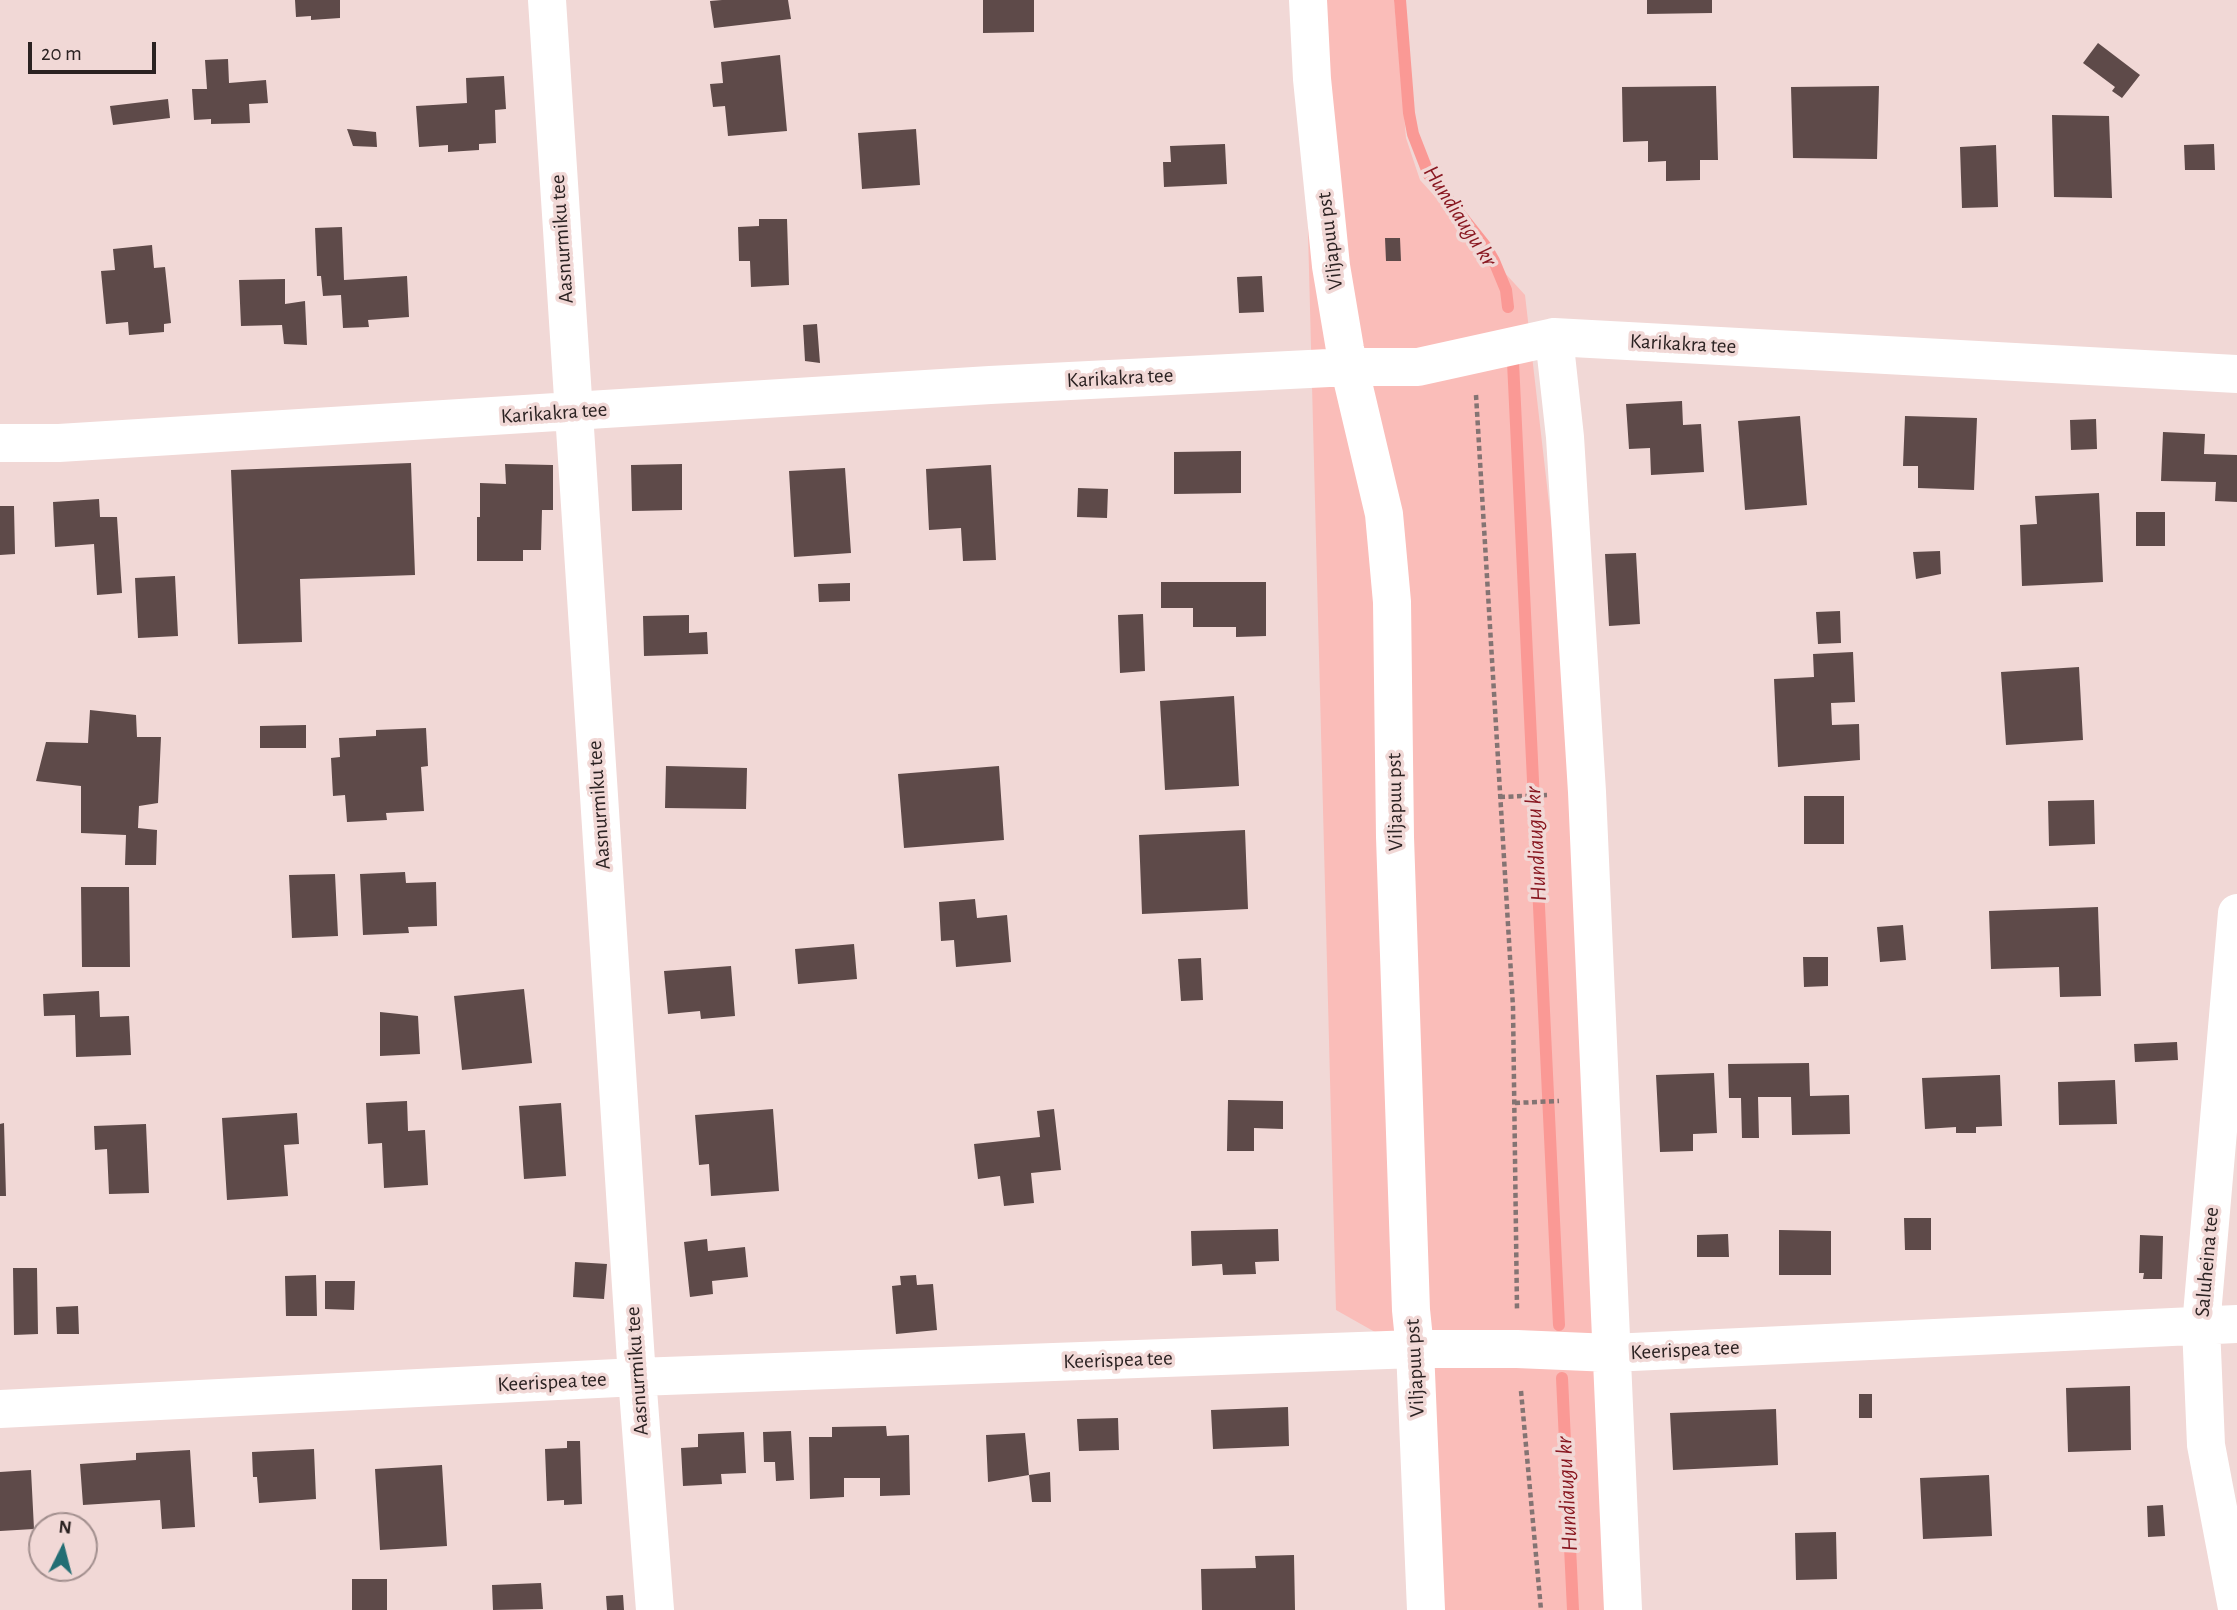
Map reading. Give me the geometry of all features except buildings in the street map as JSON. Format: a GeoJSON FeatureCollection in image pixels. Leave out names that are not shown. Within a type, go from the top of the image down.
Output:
{"type":"FeatureCollection","features":[{"type":"Feature","properties":{"kind":"street","name":"Aasnurmiku tee"},"geometry":{"type":"LineString","coordinates":[[547,0],[637,1377],[655,1610]]}},
{"type":"Feature","properties":{"kind":"street","name":"Viljapuu pst"},"geometry":{"type":"LineString","coordinates":[[1308,0],[1312,79],[1331,266],[1345,348],[1384,514],[1392,602],[1395,837],[1410,1283],[1426,1610]]}},
{"type":"Feature","properties":{"kind":"street","name":"Karikakra tee"},"geometry":{"type":"LineString","coordinates":[[0,443],[73,442],[990,385],[1345,348],[1418,367],[1554,337],[2237,374]]}},
{"type":"Feature","properties":{"kind":"street"},"geometry":{"type":"LineString","coordinates":[[1554,337],[1564,437],[1587,792],[1623,1610]]}},
{"type":"Feature","properties":{"kind":"street","name":"Saluheina tee"},"geometry":{"type":"LineString","coordinates":[[2237,913],[2219,1325],[2206,1445],[2237,1608]]}},
{"type":"Feature","properties":{"kind":"street","name":"Keerispea tee"},"geometry":{"type":"LineString","coordinates":[[0,1409],[637,1377],[1415,1349],[1611,1353],[2219,1325]]}},
{"type":"Feature","properties":{"kind":"path"},"geometry":{"type":"LineString","coordinates":[[1474,356],[1513,1007],[1517,1349],[1541,1610]]}},
{"type":"Feature","properties":{"kind":"path"},"geometry":{"type":"LineString","coordinates":[[1500,797],[1554,795]]}},
{"type":"Feature","properties":{"kind":"path"},"geometry":{"type":"LineString","coordinates":[[1515,1103],[1569,1100]]}},
{"type":"Feature","properties":{"kind":"shaded area"},"geometry":{"type":"Polygon","coordinates":[[[1302,0],[1394,0],[1406,138],[1420,180],[1525,295],[1574,720],[1610,1610],[1433,1610],[1428,1362],[1336,1310],[1302,0]]]}},
{"type":"Feature","properties":{"kind":"waterway","name":"Hundiaugu kr"},"geometry":{"type":"LineString","coordinates":[[1400,0],[1413,134],[1429,175],[1494,261],[1506,290],[1508,307]]}},
{"type":"Feature","properties":{"kind":"waterway","name":"Hundiaugu kr"},"geometry":{"type":"LineString","coordinates":[[1513,362],[1559,1325]]}},
{"type":"Feature","properties":{"kind":"waterway","name":"Hundiaugu kr"},"geometry":{"type":"LineString","coordinates":[[1562,1378],[1573,1610]]}}]}
